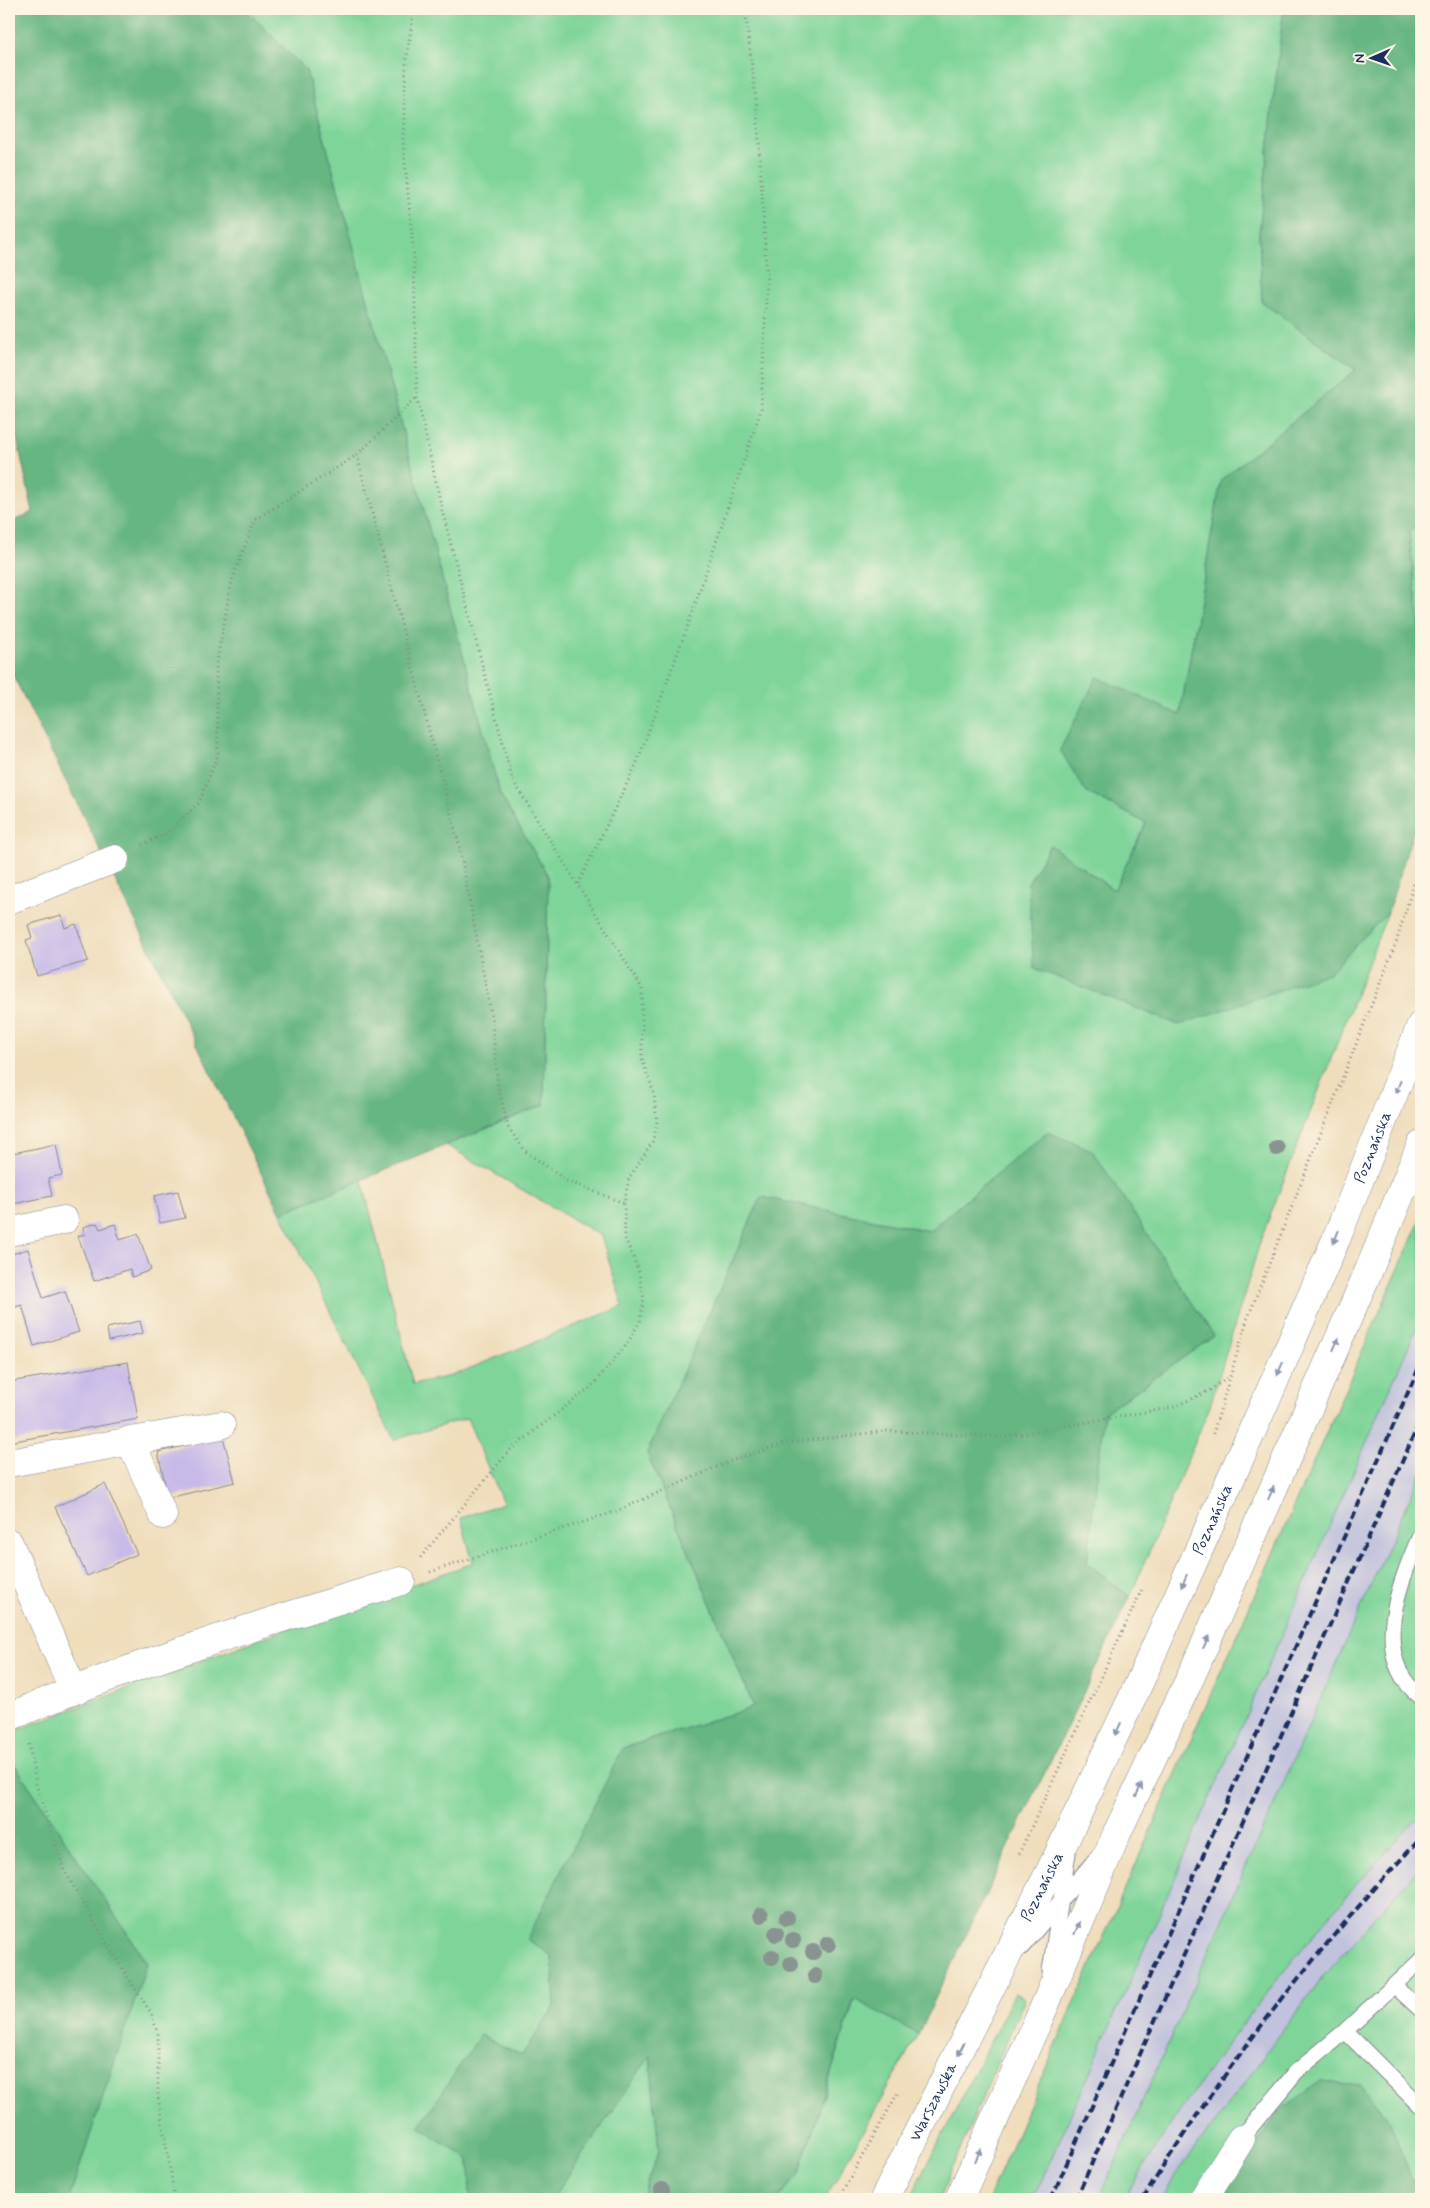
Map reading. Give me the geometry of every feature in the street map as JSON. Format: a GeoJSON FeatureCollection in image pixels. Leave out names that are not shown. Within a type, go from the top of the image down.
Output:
{"type":"FeatureCollection","features":[{"type":"Feature","properties":{"kind":"main road"},"geometry":{"type":"LineString","coordinates":[[9,900],[115,859]]}},
{"type":"Feature","properties":{"kind":"main road","name":"Poznańska"},"geometry":{"type":"LineString","coordinates":[[983,2006],[1073,1825],[1271,1389],[1337,1237],[1421,1025]]}},
{"type":"Feature","properties":{"kind":"main road"},"geometry":{"type":"LineString","coordinates":[[959,2199],[1117,1833],[1188,1682],[1362,1286],[1421,1145]]}},
{"type":"Feature","properties":{"kind":"main road"},"geometry":{"type":"LineString","coordinates":[[9,1232],[64,1220]]}},
{"type":"Feature","properties":{"kind":"main road"},"geometry":{"type":"LineString","coordinates":[[9,1463],[221,1425]]}},
{"type":"Feature","properties":{"kind":"main road"},"geometry":{"type":"LineString","coordinates":[[130,1440],[163,1515]]}},
{"type":"Feature","properties":{"kind":"main road"},"geometry":{"type":"LineString","coordinates":[[9,1543],[73,1689]]}},
{"type":"Feature","properties":{"kind":"main road"},"geometry":{"type":"LineString","coordinates":[[16,1714],[73,1689],[267,1622],[401,1581]]}},
{"type":"Feature","properties":{"kind":"main road","name":"Warszawska"},"geometry":{"type":"LineString","coordinates":[[884,2199],[983,2006]]}},
{"type":"Feature","properties":{"kind":"main road"},"geometry":{"type":"LineString","coordinates":[[1203,2199],[1241,2139]]}},
{"type":"Feature","properties":{"kind":"lane"},"geometry":{"type":"LineString","coordinates":[[1421,1533],[1408,1564],[1391,1624],[1394,1658],[1408,1688],[1421,1697]]}},
{"type":"Feature","properties":{"kind":"lane"},"geometry":{"type":"LineString","coordinates":[[1039,2016],[1073,1825]]}},
{"type":"Feature","properties":{"kind":"lane"},"geometry":{"type":"LineString","coordinates":[[997,1977],[1117,1833]]}},
{"type":"Feature","properties":{"kind":"lane"},"geometry":{"type":"LineString","coordinates":[[1241,2139],[1296,2072],[1345,2031],[1421,1960]]}},
{"type":"Feature","properties":{"kind":"lane"},"geometry":{"type":"LineString","coordinates":[[1395,1986],[1421,2010]]}},
{"type":"Feature","properties":{"kind":"lane"},"geometry":{"type":"LineString","coordinates":[[1345,2031],[1421,2106]]}},
{"type":"Feature","properties":{"kind":"path"},"geometry":{"type":"LineString","coordinates":[[401,1581],[510,1450],[591,1387],[627,1344],[640,1321],[644,1299],[638,1269],[625,1238],[624,1204],[629,1178],[652,1143],[657,1124],[654,1094],[642,1059],[642,988],[512,778],[446,524],[417,397],[414,257],[404,140],[406,62],[414,9]]}},
{"type":"Feature","properties":{"kind":"path"},"geometry":{"type":"LineString","coordinates":[[578,884],[636,765],[686,628],[761,410],[766,282],[757,108],[745,9]]}},
{"type":"Feature","properties":{"kind":"path"},"geometry":{"type":"LineString","coordinates":[[115,859],[164,835],[199,803],[218,754],[216,666],[232,580],[255,520],[357,455],[417,397]]}},
{"type":"Feature","properties":{"kind":"path"},"geometry":{"type":"LineString","coordinates":[[357,455],[459,845],[492,1019],[498,1086],[508,1127],[526,1151],[567,1181],[624,1204]]}},
{"type":"Feature","properties":{"kind":"path"},"geometry":{"type":"LineString","coordinates":[[1211,1439],[1248,1320],[1396,943],[1421,860]]}},
{"type":"Feature","properties":{"kind":"path"},"geometry":{"type":"LineString","coordinates":[[401,1581],[614,1512],[733,1460],[786,1443],[886,1431],[1004,1437],[1174,1407],[1210,1390],[1230,1376]]}},
{"type":"Feature","properties":{"kind":"path"},"geometry":{"type":"LineString","coordinates":[[1019,1855],[1145,1584]]}},
{"type":"Feature","properties":{"kind":"path"},"geometry":{"type":"LineString","coordinates":[[16,1714],[64,1870],[110,1949],[151,2013],[158,2034],[156,2065],[158,2097],[175,2199]]}},
{"type":"Feature","properties":{"kind":"path"},"geometry":{"type":"LineString","coordinates":[[838,2199],[902,2086]]}},
{"type":"Feature","properties":{"kind":"shaded area"},"geometry":{"type":"Polygon","coordinates":[[[1421,1318],[1421,1472],[1099,2199],[1033,2199],[1421,1318]]]}},
{"type":"Feature","properties":{"kind":"shaded area"},"geometry":{"type":"Polygon","coordinates":[[[1421,1814],[1421,1865],[1318,1983],[1176,2175],[1162,2199],[1123,2199],[1190,2096],[1284,1969],[1333,1911],[1421,1814]]]}},
{"type":"Feature","properties":{"kind":"green space"},"geometry":{"type":"Polygon","coordinates":[[[9,9],[245,9],[306,70],[500,794],[548,876],[544,1105],[281,1213],[9,667],[9,523],[33,512],[9,402],[9,9]]]}},
{"type":"Feature","properties":{"kind":"green space"},"geometry":{"type":"Polygon","coordinates":[[[245,9],[1312,9],[1283,14],[1259,234],[1262,302],[1356,370],[1221,480],[1180,715],[1086,792],[1146,823],[1114,890],[1050,845],[1028,883],[1329,973],[1388,912],[1261,1239],[1210,1406],[1130,1597],[1087,1563],[1104,1413],[1214,1336],[1047,1132],[929,1231],[761,1197],[647,1453],[754,1707],[623,1748],[552,1956],[555,2006],[522,2055],[419,2127],[469,2159],[470,2199],[69,2199],[147,1963],[9,1756],[9,1733],[286,1629],[473,1563],[461,1518],[503,1503],[467,1418],[394,1440],[281,1213],[362,1180],[413,1384],[451,1376],[623,1306],[601,1236],[446,1145],[544,1105],[548,876],[500,794],[306,70],[245,9]]]}},
{"type":"Feature","properties":{"kind":"green space"},"geometry":{"type":"Polygon","coordinates":[[[1313,9],[1421,9],[1421,519],[1409,533],[1421,640],[1421,807],[1388,912],[1329,973],[1179,1025],[1034,968],[1028,883],[1050,845],[1114,890],[1146,823],[1086,792],[1060,750],[1097,677],[1180,715],[1221,480],[1356,370],[1262,302],[1259,234],[1283,14],[1313,9]]]}},
{"type":"Feature","properties":{"kind":"green space"},"geometry":{"type":"Polygon","coordinates":[[[1421,519],[1421,640],[1409,533],[1421,519]]]}},
{"type":"Feature","properties":{"kind":"green space"},"geometry":{"type":"Polygon","coordinates":[[[1047,1132],[1092,1150],[1214,1336],[1104,1413],[1087,1563],[1130,1597],[918,2034],[854,1999],[799,2174],[777,2199],[641,2199],[659,2150],[650,2056],[552,2199],[470,2199],[469,2159],[419,2127],[480,2035],[522,2055],[555,2006],[552,1956],[527,1939],[623,1748],[754,1707],[647,1453],[761,1197],[929,1231],[1047,1132]]]}},
{"type":"Feature","properties":{"kind":"green space"},"geometry":{"type":"Polygon","coordinates":[[[1421,1218],[1421,1318],[1078,2099],[1033,2199],[988,2199],[1421,1218]]]}},
{"type":"Feature","properties":{"kind":"green space"},"geometry":{"type":"Polygon","coordinates":[[[1421,1472],[1421,1814],[1339,1904],[1262,1999],[1190,2097],[1123,2199],[1099,2199],[1421,1472]]]}},
{"type":"Feature","properties":{"kind":"green space"},"geometry":{"type":"Polygon","coordinates":[[[9,1756],[147,1963],[69,2199],[9,2199],[9,1756]]]}},
{"type":"Feature","properties":{"kind":"green space"},"geometry":{"type":"Polygon","coordinates":[[[1421,1865],[1421,2199],[1419,2199],[1390,2123],[1360,2085],[1321,2081],[1218,2199],[1162,2199],[1176,2175],[1318,1983],[1421,1865]]]}},
{"type":"Feature","properties":{"kind":"green space"},"geometry":{"type":"Polygon","coordinates":[[[1015,1993],[1025,1998],[939,2199],[910,2199],[1015,1993]]]}},
{"type":"Feature","properties":{"kind":"green space"},"geometry":{"type":"Polygon","coordinates":[[[855,1998],[918,2034],[825,2199],[777,2199],[799,2174],[855,1998]]]}},
{"type":"Feature","properties":{"kind":"green space"},"geometry":{"type":"Polygon","coordinates":[[[650,2055],[659,2150],[641,2199],[552,2199],[650,2055]]]}},
{"type":"Feature","properties":{"kind":"green space"},"geometry":{"type":"Polygon","coordinates":[[[1321,2081],[1360,2085],[1390,2122],[1419,2199],[1217,2199],[1282,2108],[1321,2081]]]}},
{"type":"Feature","properties":{"kind":"building"},"geometry":{"type":"Polygon","coordinates":[[[61,915],[65,928],[76,924],[88,961],[37,976],[26,940],[32,938],[28,925],[61,915]]]}},
{"type":"Feature","properties":{"kind":"building"},"geometry":{"type":"Polygon","coordinates":[[[56,1144],[62,1175],[48,1178],[52,1196],[13,1204],[9,1185],[9,1154],[56,1144]]]}},
{"type":"Feature","properties":{"kind":"building"},"geometry":{"type":"Polygon","coordinates":[[[178,1191],[185,1218],[160,1223],[154,1196],[178,1191]]]}},
{"type":"Feature","properties":{"kind":"building"},"geometry":{"type":"Polygon","coordinates":[[[97,1223],[100,1229],[115,1224],[120,1240],[138,1234],[151,1270],[132,1277],[130,1269],[94,1281],[78,1236],[85,1234],[83,1227],[97,1223]]]}},
{"type":"Feature","properties":{"kind":"building"},"geometry":{"type":"Polygon","coordinates":[[[28,1249],[43,1298],[65,1291],[79,1332],[34,1346],[22,1305],[9,1309],[9,1255],[28,1249]]]}},
{"type":"Feature","properties":{"kind":"building"},"geometry":{"type":"Polygon","coordinates":[[[140,1321],[143,1333],[109,1341],[107,1328],[140,1321]]]}},
{"type":"Feature","properties":{"kind":"building"},"geometry":{"type":"Polygon","coordinates":[[[128,1362],[138,1419],[9,1442],[9,1382],[128,1362]]]}},
{"type":"Feature","properties":{"kind":"building"},"geometry":{"type":"Polygon","coordinates":[[[223,1437],[235,1482],[168,1498],[158,1452],[223,1437]]]}},
{"type":"Feature","properties":{"kind":"building"},"geometry":{"type":"Polygon","coordinates":[[[105,1484],[137,1554],[87,1576],[55,1507],[105,1484]]]}},
{"type":"Feature","properties":{"kind":"railway"},"geometry":{"type":"LineString","coordinates":[[1051,2199],[1421,1363]]}},
{"type":"Feature","properties":{"kind":"railway"},"geometry":{"type":"LineString","coordinates":[[1076,2199],[1421,1419]]}},
{"type":"Feature","properties":{"kind":"railway"},"geometry":{"type":"LineString","coordinates":[[1143,2199],[1205,2103],[1273,2011],[1308,1966],[1421,1838]]}}]}
